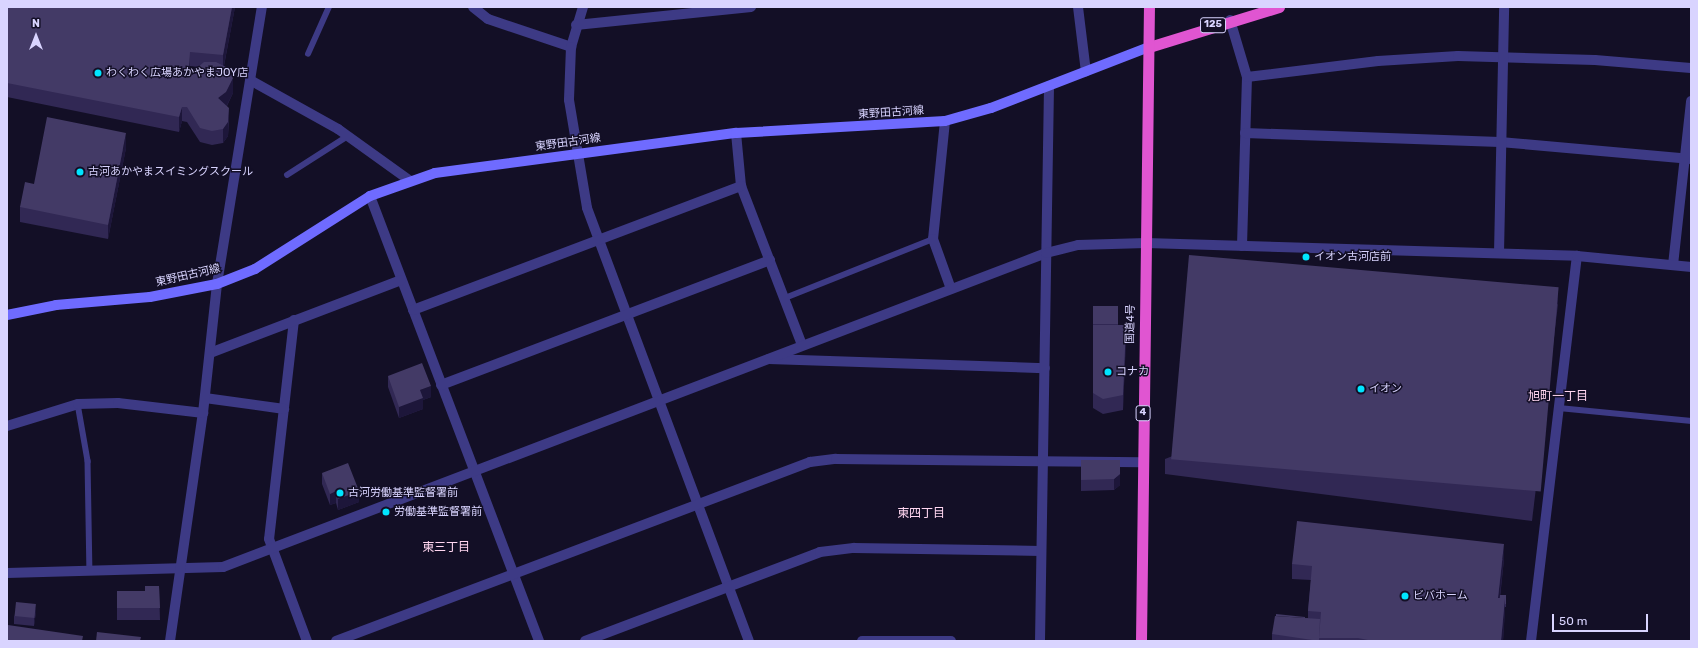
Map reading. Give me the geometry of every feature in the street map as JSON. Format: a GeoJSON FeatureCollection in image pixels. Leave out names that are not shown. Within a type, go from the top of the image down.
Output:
{"type":"FeatureCollection","features":[{"type":"Feature","properties":{"kind":"highway","name":"国道4号"},"geometry":{"type":"LineString","coordinates":[[1140,641],[1149,7]]}},
{"type":"Feature","properties":{"kind":"highway","name":"125"},"geometry":{"type":"LineString","coordinates":[[1149,47],[1230,20],[1279,7]]}},
{"type":"Feature","properties":{"kind":"main road","name":"東野田古河線"},"geometry":{"type":"LineString","coordinates":[[7,315],[56,304],[116,302],[179,293],[217,284],[255,269],[370,196],[410,180],[435,173],[736,133],[945,121],[1049,86],[1149,47]]}},
{"type":"Feature","properties":{"kind":"street"},"geometry":{"type":"LineString","coordinates":[[170,641],[205,398],[217,284],[262,7]]}},
{"type":"Feature","properties":{"kind":"street"},"geometry":{"type":"LineString","coordinates":[[473,7],[488,19],[571,47]]}},
{"type":"Feature","properties":{"kind":"street"},"geometry":{"type":"LineString","coordinates":[[583,7],[576,25],[571,47],[569,100],[587,208],[625,314],[748,641]]}},
{"type":"Feature","properties":{"kind":"street"},"geometry":{"type":"LineString","coordinates":[[576,25],[751,7]]}},
{"type":"Feature","properties":{"kind":"street"},"geometry":{"type":"LineString","coordinates":[[1078,7],[1086,72]]}},
{"type":"Feature","properties":{"kind":"street"},"geometry":{"type":"LineString","coordinates":[[1499,253],[1500,142],[1504,56],[1504,7]]}},
{"type":"Feature","properties":{"kind":"street"},"geometry":{"type":"LineString","coordinates":[[1230,20],[1247,78],[1242,246]]}},
{"type":"Feature","properties":{"kind":"street"},"geometry":{"type":"LineString","coordinates":[[1247,78],[1378,61],[1504,56],[1691,68]]}},
{"type":"Feature","properties":{"kind":"street"},"geometry":{"type":"LineString","coordinates":[[250,80],[348,136],[410,180]]}},
{"type":"Feature","properties":{"kind":"street"},"geometry":{"type":"LineString","coordinates":[[1040,641],[1049,86]]}},
{"type":"Feature","properties":{"kind":"street"},"geometry":{"type":"LineString","coordinates":[[1674,265],[1688,158],[1691,101]]}},
{"type":"Feature","properties":{"kind":"street"},"geometry":{"type":"LineString","coordinates":[[945,121],[933,239],[951,289]]}},
{"type":"Feature","properties":{"kind":"street"},"geometry":{"type":"LineString","coordinates":[[736,133],[741,186],[802,345]]}},
{"type":"Feature","properties":{"kind":"street"},"geometry":{"type":"LineString","coordinates":[[1245,133],[1500,142],[1688,158]]}},
{"type":"Feature","properties":{"kind":"street"},"geometry":{"type":"LineString","coordinates":[[413,310],[741,186]]}},
{"type":"Feature","properties":{"kind":"street"},"geometry":{"type":"LineString","coordinates":[[370,196],[512,574],[539,641]]}},
{"type":"Feature","properties":{"kind":"street"},"geometry":{"type":"LineString","coordinates":[[7,573],[181,571],[223,567],[271,550],[802,345],[1046,253],[1078,244],[1146,243],[1499,253],[1577,256],[1691,267]]}},
{"type":"Feature","properties":{"kind":"street"},"geometry":{"type":"LineString","coordinates":[[1531,641],[1577,256]]}},
{"type":"Feature","properties":{"kind":"street"},"geometry":{"type":"LineString","coordinates":[[441,385],[770,260]]}},
{"type":"Feature","properties":{"kind":"street"},"geometry":{"type":"LineString","coordinates":[[210,353],[401,280]]}},
{"type":"Feature","properties":{"kind":"street"},"geometry":{"type":"LineString","coordinates":[[294,320],[271,550],[306,641]]}},
{"type":"Feature","properties":{"kind":"street"},"geometry":{"type":"LineString","coordinates":[[767,359],[1045,368]]}},
{"type":"Feature","properties":{"kind":"street"},"geometry":{"type":"LineString","coordinates":[[205,398],[284,409]]}},
{"type":"Feature","properties":{"kind":"street"},"geometry":{"type":"LineString","coordinates":[[7,426],[78,404],[118,403],[203,413]]}},
{"type":"Feature","properties":{"kind":"street"},"geometry":{"type":"LineString","coordinates":[[336,641],[697,504],[822,460],[1142,462]]}},
{"type":"Feature","properties":{"kind":"street"},"geometry":{"type":"LineString","coordinates":[[585,641],[820,552],[837,550],[1041,551]]}},
{"type":"Feature","properties":{"kind":"street"},"geometry":{"type":"LineString","coordinates":[[862,641],[951,641]]}},
{"type":"Feature","properties":{"kind":"lane"},"geometry":{"type":"LineString","coordinates":[[308,54],[329,7]]}},
{"type":"Feature","properties":{"kind":"lane"},"geometry":{"type":"LineString","coordinates":[[287,175],[348,136]]}},
{"type":"Feature","properties":{"kind":"lane"},"geometry":{"type":"LineString","coordinates":[[785,298],[933,239]]}},
{"type":"Feature","properties":{"kind":"lane"},"geometry":{"type":"LineString","coordinates":[[78,404],[88,461],[90,572]]}},
{"type":"Feature","properties":{"kind":"lane"},"geometry":{"type":"LineString","coordinates":[[1559,408],[1691,422]]}},
{"type":"Feature","properties":{"kind":"building","name":"わくわく広場あかやまJOY店"},"geometry":{"type":"Polygon","coordinates":[[[7,7],[232,7],[223,55],[190,52],[189,69],[196,69],[204,62],[216,62],[228,68],[233,78],[226,92],[218,98],[229,108],[228,122],[223,129],[212,131],[200,128],[187,107],[182,107],[179,117],[7,83],[7,7]]]}},
{"type":"Feature","properties":{"kind":"building","name":"古河あかやまスイミングスクール"},"geometry":{"type":"Polygon","coordinates":[[[47,117],[126,133],[108,225],[20,207],[25,182],[34,184],[47,117]]]}},
{"type":"Feature","properties":{"kind":"building","name":"イオン"},"geometry":{"type":"Polygon","coordinates":[[[1189,255],[1559,287],[1541,492],[1171,459],[1189,255]]]}},
{"type":"Feature","properties":{"kind":"building"},"geometry":{"type":"Polygon","coordinates":[[[1093,306],[1118,306],[1118,324],[1093,324],[1093,306]]]}},
{"type":"Feature","properties":{"kind":"building"},"geometry":{"type":"Polygon","coordinates":[[[1093,325],[1126,325],[1123,395],[1103,399],[1093,393],[1093,325]]]}},
{"type":"Feature","properties":{"kind":"building"},"geometry":{"type":"Polygon","coordinates":[[[422,363],[431,386],[420,390],[423,398],[399,407],[388,376],[422,363]]]}},
{"type":"Feature","properties":{"kind":"building"},"geometry":{"type":"Polygon","coordinates":[[[1081,460],[1120,460],[1120,474],[1114,479],[1081,480],[1081,460]]]}},
{"type":"Feature","properties":{"kind":"building"},"geometry":{"type":"Polygon","coordinates":[[[348,463],[359,491],[338,499],[336,491],[330,494],[322,473],[348,463]]]}},
{"type":"Feature","properties":{"kind":"building","name":"ビバホーム"},"geometry":{"type":"Polygon","coordinates":[[[1297,521],[1504,544],[1498,598],[1505,598],[1501,641],[1368,641],[1358,638],[1319,638],[1321,612],[1308,611],[1312,566],[1292,564],[1297,521]]]}},
{"type":"Feature","properties":{"kind":"building"},"geometry":{"type":"Polygon","coordinates":[[[145,586],[159,586],[160,608],[117,608],[117,591],[145,591],[145,586]]]}},
{"type":"Feature","properties":{"kind":"building"},"geometry":{"type":"Polygon","coordinates":[[[1500,595],[1506,595],[1506,604],[1505,598],[1500,598],[1500,595]]]}},
{"type":"Feature","properties":{"kind":"building"},"geometry":{"type":"Polygon","coordinates":[[[16,602],[36,604],[34,618],[15,616],[16,602]]]}},
{"type":"Feature","properties":{"kind":"building"},"geometry":{"type":"Polygon","coordinates":[[[1276,614],[1305,617],[1305,618],[1276,616],[1276,614]]]}},
{"type":"Feature","properties":{"kind":"building"},"geometry":{"type":"Polygon","coordinates":[[[1275,616],[1320,619],[1319,641],[1272,634],[1275,616]]]}},
{"type":"Feature","properties":{"kind":"building"},"geometry":{"type":"Polygon","coordinates":[[[8,625],[83,636],[82,641],[7,641],[8,625]]]}},
{"type":"Feature","properties":{"kind":"building"},"geometry":{"type":"Polygon","coordinates":[[[97,632],[141,637],[140,641],[96,641],[97,632]]]}},
{"type":"Feature","properties":{"kind":"place","name":"わくわく広場あかやまJOY店"},"geometry":{"type":"Point","coordinates":[98,73]}},
{"type":"Feature","properties":{"kind":"place","name":"古河あかやまスイミングスクール"},"geometry":{"type":"Point","coordinates":[80,172]}},
{"type":"Feature","properties":{"kind":"place","name":"イオン古河店前"},"geometry":{"type":"Point","coordinates":[1306,257]}},
{"type":"Feature","properties":{"kind":"place","name":"コナカ"},"geometry":{"type":"Point","coordinates":[1108,372]}},
{"type":"Feature","properties":{"kind":"place","name":"イオン"},"geometry":{"type":"Point","coordinates":[1361,389]}},
{"type":"Feature","properties":{"kind":"place","name":"古河労働基準監督署前"},"geometry":{"type":"Point","coordinates":[340,493]}},
{"type":"Feature","properties":{"kind":"place","name":"労働基準監督署前"},"geometry":{"type":"Point","coordinates":[386,512]}},
{"type":"Feature","properties":{"kind":"place","name":"ビバホーム"},"geometry":{"type":"Point","coordinates":[1405,596]}},
{"type":"Feature","properties":{"kind":"district","name":"旭町一丁目"},"geometry":{"type":"Point","coordinates":[1558,397]}},
{"type":"Feature","properties":{"kind":"district","name":"東四丁目"},"geometry":{"type":"Point","coordinates":[921,514]}},
{"type":"Feature","properties":{"kind":"district","name":"東三丁目"},"geometry":{"type":"Point","coordinates":[446,548]}}]}
